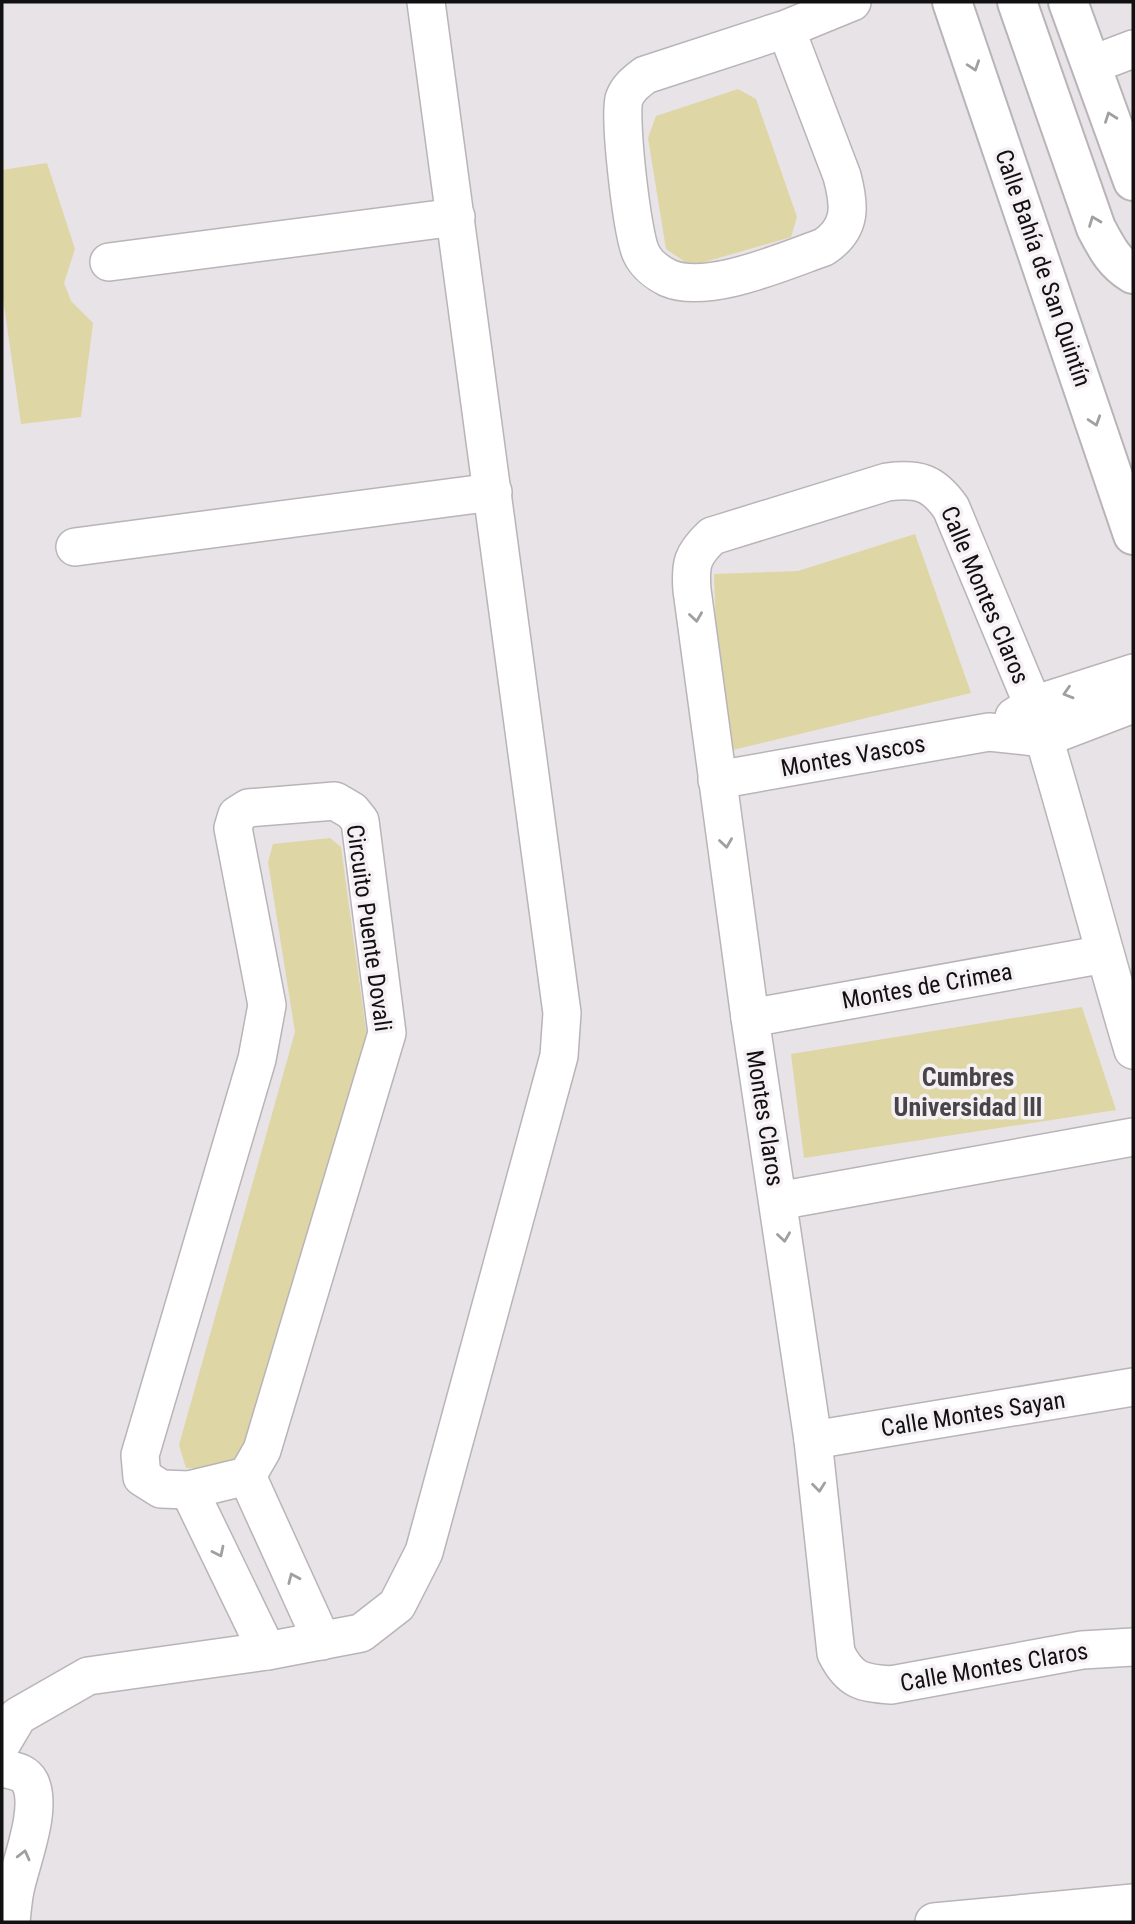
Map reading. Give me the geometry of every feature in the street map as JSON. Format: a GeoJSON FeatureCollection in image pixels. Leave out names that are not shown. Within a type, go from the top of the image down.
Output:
{"type":"FeatureCollection","features":[{"type":"Feature","properties":{"kind":"street"},"geometry":{"type":"LineString","coordinates":[[7,1721],[88,1676],[267,1651],[361,1633],[397,1605],[424,1552],[559,1056],[562,1013],[426,2]]}},
{"type":"Feature","properties":{"kind":"street"},"geometry":{"type":"LineString","coordinates":[[786,29],[842,176],[847,195],[844,227],[836,239],[824,247],[717,282],[684,282],[669,278],[654,270],[642,256],[634,235],[623,122],[624,100],[631,86],[645,75],[786,29],[852,2]]}},
{"type":"Feature","properties":{"kind":"street","name":"Calle Bahía de San Quintín"},"geometry":{"type":"LineString","coordinates":[[952,2],[1133,535]]}},
{"type":"Feature","properties":{"kind":"street"},"geometry":{"type":"LineString","coordinates":[[1017,2],[1096,228],[1109,253],[1124,269],[1133,274]]}},
{"type":"Feature","properties":{"kind":"street"},"geometry":{"type":"LineString","coordinates":[[1068,2],[1133,181]]}},
{"type":"Feature","properties":{"kind":"street"},"geometry":{"type":"LineString","coordinates":[[1091,65],[1133,49]]}},
{"type":"Feature","properties":{"kind":"street"},"geometry":{"type":"LineString","coordinates":[[109,262],[456,217]]}},
{"type":"Feature","properties":{"kind":"street","name":"Calle Montes Claros"},"geometry":{"type":"LineString","coordinates":[[697,550],[712,536],[887,482],[906,480],[923,483],[940,493],[951,508],[1038,721],[1084,871],[1133,1049]]}},
{"type":"Feature","properties":{"kind":"street"},"geometry":{"type":"LineString","coordinates":[[75,547],[493,492]]}},
{"type":"Feature","properties":{"kind":"street","name":"Montes Claros"},"geometry":{"type":"LineString","coordinates":[[697,550],[690,570],[750,1018],[813,1440],[836,1653],[844,1669],[856,1679]]}},
{"type":"Feature","properties":{"kind":"street","name":"Montes Vascos"},"geometry":{"type":"LineString","coordinates":[[1038,721],[1133,673]]}},
{"type":"Feature","properties":{"kind":"street","name":"Montes Vascos"},"geometry":{"type":"LineString","coordinates":[[717,780],[1133,704]]}},
{"type":"Feature","properties":{"kind":"street","name":"Circuito Puente Dovali"},"geometry":{"type":"LineString","coordinates":[[335,801],[352,811],[360,821],[387,1033],[262,1450],[247,1476],[189,1490],[161,1489],[142,1477],[140,1455],[257,1059],[267,1004],[233,828],[237,815],[248,808],[335,801]]}},
{"type":"Feature","properties":{"kind":"street","name":"Montes de Crimea"},"geometry":{"type":"LineString","coordinates":[[750,1018],[1105,954]]}},
{"type":"Feature","properties":{"kind":"street"},"geometry":{"type":"LineString","coordinates":[[778,1201],[1133,1137]]}},
{"type":"Feature","properties":{"kind":"street","name":"Calle Montes Sayan"},"geometry":{"type":"LineString","coordinates":[[813,1440],[1133,1387]]}},
{"type":"Feature","properties":{"kind":"street"},"geometry":{"type":"LineString","coordinates":[[247,1476],[322,1641]]}},
{"type":"Feature","properties":{"kind":"street"},"geometry":{"type":"LineString","coordinates":[[189,1490],[267,1651]]}},
{"type":"Feature","properties":{"kind":"street","name":"Calle Montes Claros"},"geometry":{"type":"LineString","coordinates":[[856,1679],[872,1684],[891,1685],[1082,1650],[1133,1647]]}},
{"type":"Feature","properties":{"kind":"street"},"geometry":{"type":"LineString","coordinates":[[2,1768],[18,1771],[29,1780],[34,1798],[31,1827],[15,1890],[11,1922]]}},
{"type":"Feature","properties":{"kind":"street"},"geometry":{"type":"LineString","coordinates":[[934,1922],[1133,1903]]}},
{"type":"Feature","properties":{"kind":"shaded area"},"geometry":{"type":"Polygon","coordinates":[[[738,89],[756,99],[797,217],[791,237],[691,266],[666,249],[648,138],[656,116],[738,89]]]}},
{"type":"Feature","properties":{"kind":"shaded area"},"geometry":{"type":"Polygon","coordinates":[[[47,163],[75,249],[64,283],[71,301],[93,323],[81,417],[21,424],[2,291],[2,170],[47,163]]]}},
{"type":"Feature","properties":{"kind":"shaded area"},"geometry":{"type":"Polygon","coordinates":[[[915,534],[971,693],[720,753],[714,574],[798,571],[915,534]]]}},
{"type":"Feature","properties":{"kind":"shaded area"},"geometry":{"type":"Polygon","coordinates":[[[330,838],[341,847],[367,1038],[244,1454],[227,1469],[186,1468],[179,1445],[295,1032],[268,862],[273,844],[330,838]]]}},
{"type":"Feature","properties":{"kind":"shaded area"},"geometry":{"type":"Polygon","coordinates":[[[1082,1007],[1116,1110],[804,1158],[791,1054],[1082,1007]]]}},
{"type":"Feature","properties":{"kind":"district","name":"Cumbres Universidad lll"},"geometry":{"type":"Point","coordinates":[968,1092]}}]}
